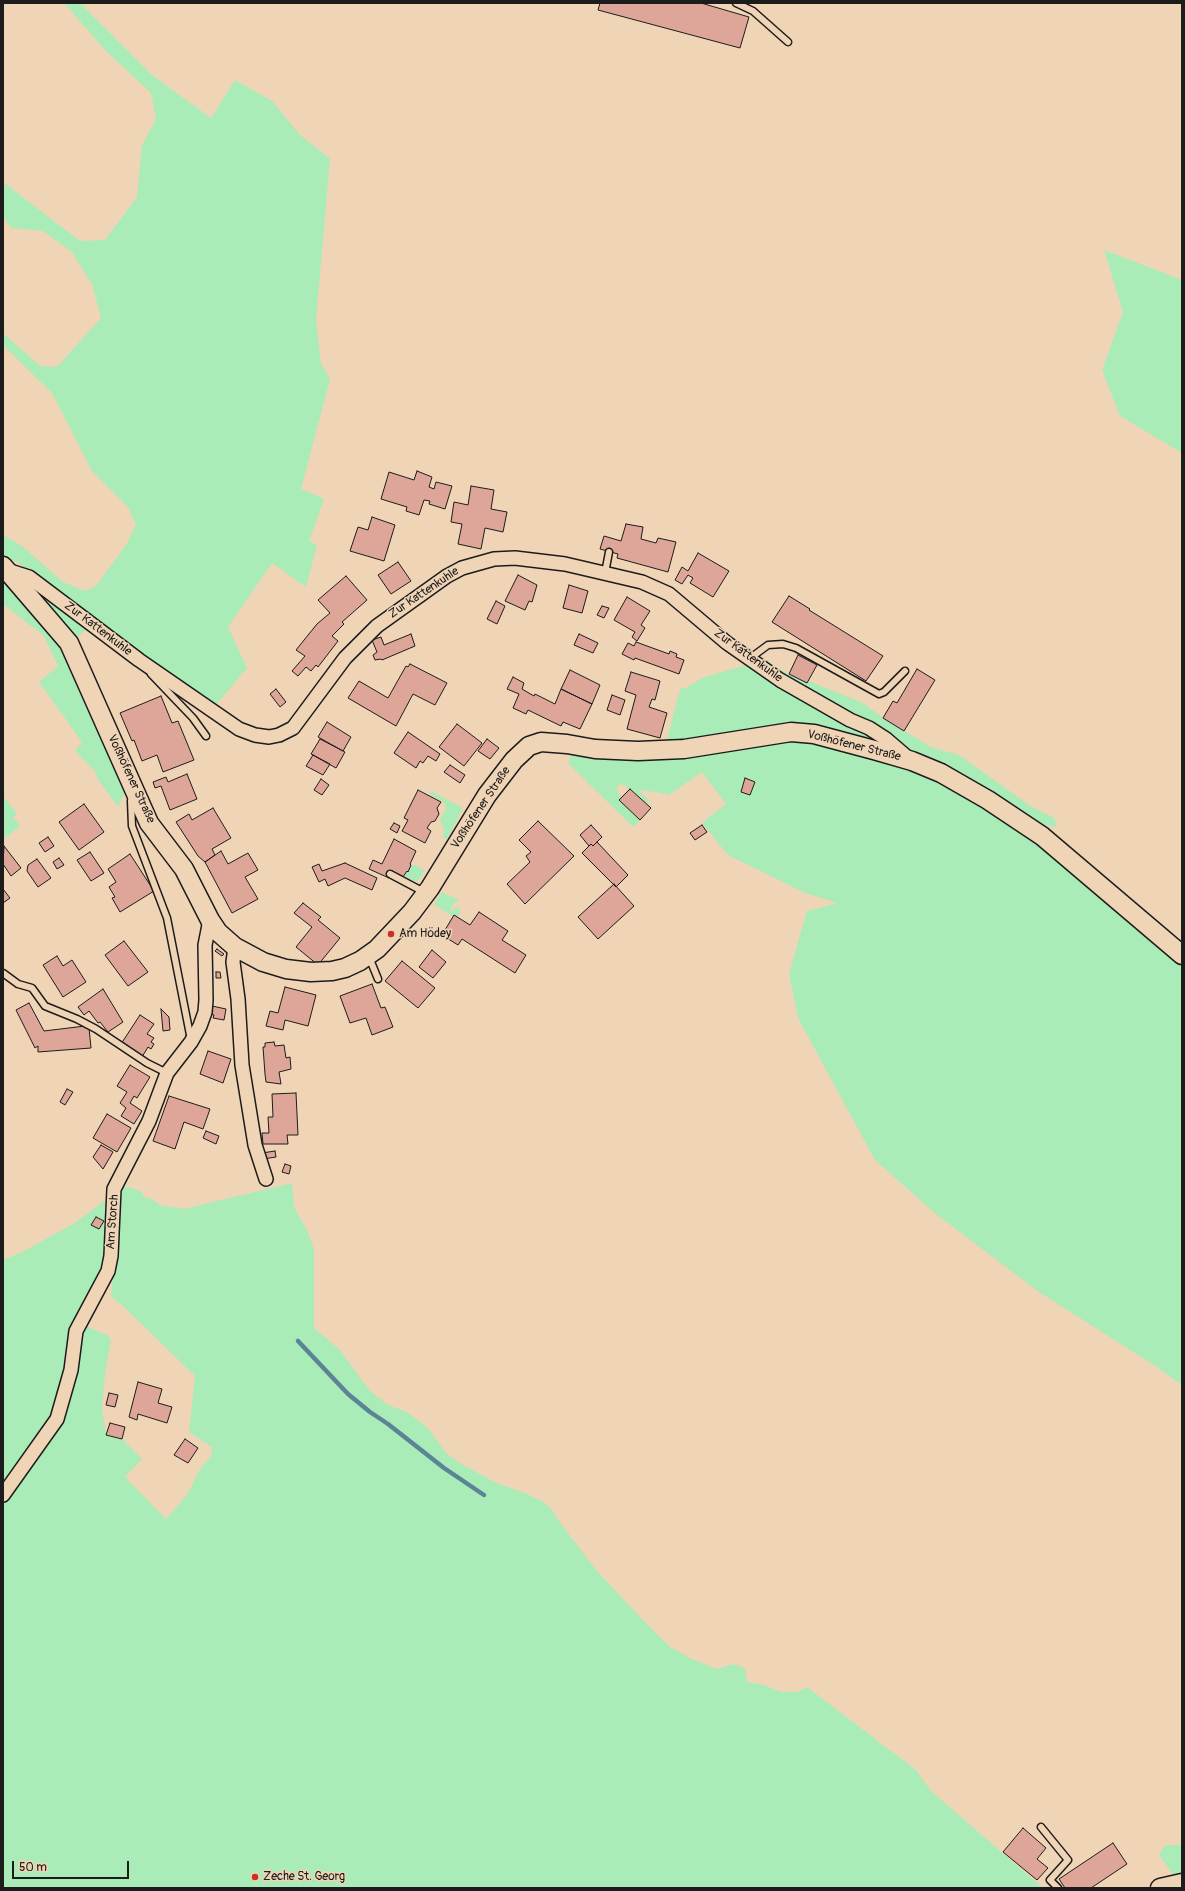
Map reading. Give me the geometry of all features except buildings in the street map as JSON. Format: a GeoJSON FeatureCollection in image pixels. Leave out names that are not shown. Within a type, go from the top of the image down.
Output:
{"type":"FeatureCollection","features":[{"type":"Feature","properties":{"kind":"street","name":"Zur Kattenkuhle"},"geometry":{"type":"LineString","coordinates":[[4,568],[28,577],[139,660],[239,729],[255,736],[269,737],[279,735],[293,728],[345,658],[377,626],[423,593],[462,568],[482,561],[515,558],[565,564],[642,582],[669,594],[726,643],[780,680],[850,720],[869,728],[886,739],[912,761]]}},
{"type":"Feature","properties":{"kind":"street","name":"Voßhöfener Straße"},"geometry":{"type":"LineString","coordinates":[[4,568],[70,643],[149,823],[184,870],[210,920],[218,932],[235,947],[263,962],[286,969],[310,972],[332,971],[345,968],[360,961],[377,949],[412,912],[426,893],[487,795],[514,760],[529,746],[541,742],[567,744],[595,750],[638,751],[684,749],[791,732],[814,734],[912,761],[941,773],[988,800],[1042,836],[1182,955]]}},
{"type":"Feature","properties":{"kind":"street","name":"Am Storch"},"geometry":{"type":"LineString","coordinates":[[3,1495],[57,1419],[71,1370],[76,1331],[108,1271],[111,1256],[114,1189],[148,1121],[167,1073],[191,1042],[205,1012],[205,945],[210,920]]}},
{"type":"Feature","properties":{"kind":"street"},"geometry":{"type":"LineString","coordinates":[[235,947],[233,962],[238,999],[242,1065],[255,1144],[266,1179]]}},
{"type":"Feature","properties":{"kind":"street"},"geometry":{"type":"LineString","coordinates":[[1160,1888],[1182,1883]]}},
{"type":"Feature","properties":{"kind":"lane"},"geometry":{"type":"LineString","coordinates":[[736,3],[753,12],[788,42]]}},
{"type":"Feature","properties":{"kind":"lane"},"geometry":{"type":"LineString","coordinates":[[605,573],[610,552]]}},
{"type":"Feature","properties":{"kind":"lane"},"geometry":{"type":"LineString","coordinates":[[750,659],[768,645],[783,644],[796,648],[879,694],[884,692],[905,671]]}},
{"type":"Feature","properties":{"kind":"lane"},"geometry":{"type":"LineString","coordinates":[[139,660],[193,718],[206,736]]}},
{"type":"Feature","properties":{"kind":"lane"},"geometry":{"type":"LineString","coordinates":[[135,791],[131,801],[132,826],[167,918],[191,1042]]}},
{"type":"Feature","properties":{"kind":"lane"},"geometry":{"type":"LineString","coordinates":[[390,874],[426,893]]}},
{"type":"Feature","properties":{"kind":"lane"},"geometry":{"type":"LineString","coordinates":[[368,955],[378,980]]}},
{"type":"Feature","properties":{"kind":"lane"},"geometry":{"type":"LineString","coordinates":[[3,973],[18,984],[32,988],[45,1006],[77,1019],[96,1029],[147,1063],[167,1073]]}},
{"type":"Feature","properties":{"kind":"lane"},"geometry":{"type":"LineString","coordinates":[[1041,1827],[1068,1860],[1050,1880],[1058,1888]]}},
{"type":"Feature","properties":{"kind":"green space"},"geometry":{"type":"Polygon","coordinates":[[[64,3],[80,3],[152,75],[211,118],[235,80],[272,101],[300,135],[330,159],[316,320],[321,364],[330,379],[301,489],[324,499],[309,541],[317,545],[306,587],[272,563],[228,627],[247,668],[215,706],[17,562],[3,556],[3,535],[22,546],[63,582],[85,591],[96,586],[126,545],[136,525],[128,507],[92,471],[52,393],[3,345],[3,333],[40,366],[58,366],[101,318],[92,284],[71,251],[43,231],[12,228],[3,218],[3,182],[80,241],[105,240],[137,197],[142,145],[156,119],[151,93],[106,51],[64,3]]]}},
{"type":"Feature","properties":{"kind":"green space"},"geometry":{"type":"Polygon","coordinates":[[[1104,250],[1182,280],[1182,453],[1120,416],[1102,370],[1123,312],[1104,250]]]}},
{"type":"Feature","properties":{"kind":"green space"},"geometry":{"type":"Polygon","coordinates":[[[3,576],[68,648],[126,789],[118,807],[97,778],[95,771],[75,751],[82,742],[39,682],[58,666],[44,636],[3,604],[3,576]]]}},
{"type":"Feature","properties":{"kind":"green space"},"geometry":{"type":"Polygon","coordinates":[[[29,582],[88,627],[76,639],[60,617],[33,590],[29,582]]]}},
{"type":"Feature","properties":{"kind":"green space"},"geometry":{"type":"Polygon","coordinates":[[[767,660],[775,667],[807,683],[809,681],[863,703],[883,718],[931,747],[959,755],[1032,807],[1054,818],[1057,827],[1044,825],[980,786],[912,753],[898,743],[878,724],[849,712],[821,695],[813,695],[764,661],[767,660]]]}},
{"type":"Feature","properties":{"kind":"green space"},"geometry":{"type":"Polygon","coordinates":[[[747,665],[879,740],[883,744],[834,733],[666,743],[680,689],[686,688],[702,678],[747,665]]]}},
{"type":"Feature","properties":{"kind":"green space"},"geometry":{"type":"Polygon","coordinates":[[[810,740],[934,774],[1040,844],[1182,961],[1182,1385],[1154,1365],[1039,1292],[936,1214],[875,1160],[798,1018],[789,974],[807,911],[838,903],[805,893],[728,855],[702,823],[726,804],[702,772],[669,795],[638,790],[649,800],[646,804],[623,784],[619,785],[617,789],[618,794],[622,797],[619,800],[640,820],[633,827],[568,763],[572,753],[810,740]]]}},
{"type":"Feature","properties":{"kind":"green space"},"geometry":{"type":"Polygon","coordinates":[[[431,791],[463,808],[447,839],[443,836],[444,829],[440,821],[446,809],[445,803],[429,794],[431,791]]]}},
{"type":"Feature","properties":{"kind":"green space"},"geometry":{"type":"Polygon","coordinates":[[[3,796],[17,814],[13,817],[20,826],[3,840],[3,796]]]}},
{"type":"Feature","properties":{"kind":"green space"},"geometry":{"type":"Polygon","coordinates":[[[415,865],[425,871],[417,882],[404,876],[410,867],[415,865]]]}},
{"type":"Feature","properties":{"kind":"green space"},"geometry":{"type":"Polygon","coordinates":[[[442,892],[459,900],[454,903],[450,910],[452,912],[455,907],[459,908],[459,915],[453,917],[434,904],[442,892]]]}},
{"type":"Feature","properties":{"kind":"green space"},"geometry":{"type":"Polygon","coordinates":[[[292,1183],[294,1207],[307,1230],[314,1249],[314,1328],[339,1349],[370,1391],[388,1405],[407,1412],[428,1428],[446,1453],[460,1463],[494,1482],[525,1493],[545,1503],[553,1511],[558,1520],[596,1570],[670,1647],[692,1659],[717,1669],[733,1664],[745,1668],[747,1682],[763,1685],[782,1692],[798,1692],[807,1687],[916,1770],[931,1791],[1043,1888],[3,1888],[3,1506],[27,1470],[57,1430],[83,1325],[107,1335],[111,1340],[105,1373],[102,1409],[106,1435],[122,1439],[142,1459],[125,1477],[166,1519],[187,1495],[200,1469],[211,1456],[212,1447],[189,1432],[195,1376],[122,1305],[111,1297],[112,1282],[116,1268],[117,1199],[120,1189],[123,1186],[131,1188],[142,1192],[144,1197],[152,1199],[160,1205],[184,1209],[292,1183]]]}},
{"type":"Feature","properties":{"kind":"green space"},"geometry":{"type":"Polygon","coordinates":[[[104,1201],[108,1204],[109,1243],[103,1269],[71,1335],[55,1411],[3,1488],[3,1260],[20,1253],[75,1223],[104,1201]]]}},
{"type":"Feature","properties":{"kind":"green space"},"geometry":{"type":"Polygon","coordinates":[[[1165,1845],[1182,1845],[1182,1875],[1175,1877],[1159,1855],[1165,1845]]]}},
{"type":"Feature","properties":{"kind":"waterway"},"geometry":{"type":"LineString","coordinates":[[298,1341],[348,1394],[444,1468],[484,1495]]}},
{"type":"Feature","properties":{"kind":"place","name":"Am Hödey"},"geometry":{"type":"Point","coordinates":[391,934]}},
{"type":"Feature","properties":{"kind":"place","name":"Zeche St. Georg"},"geometry":{"type":"Point","coordinates":[255,1877]}}]}
